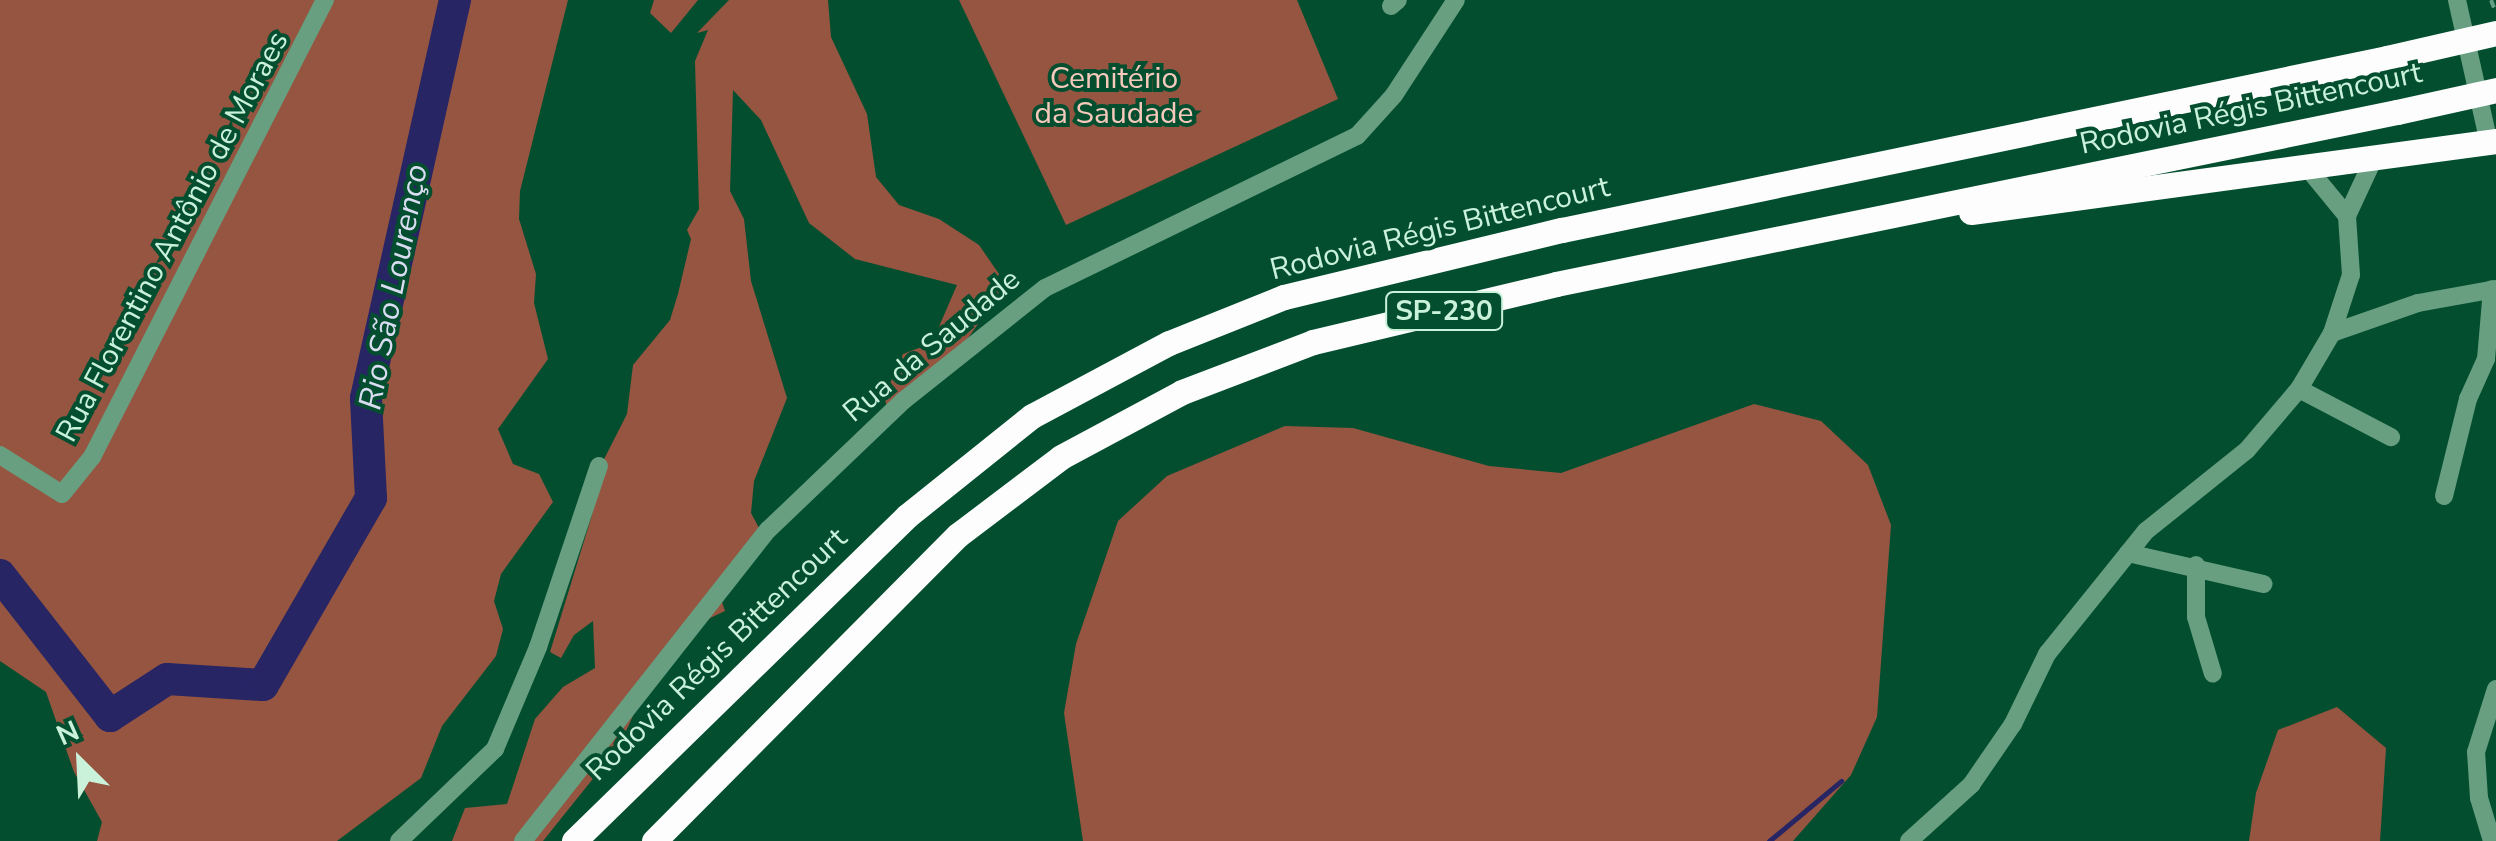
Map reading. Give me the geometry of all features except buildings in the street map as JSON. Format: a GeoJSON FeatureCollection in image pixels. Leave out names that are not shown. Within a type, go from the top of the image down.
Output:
{"type":"FeatureCollection","features":[{"type":"Feature","properties":{"kind":"highway","name":"Rodovia Régis Bittencourt"},"geometry":{"type":"LineString","coordinates":[[574,841],[920,505],[1032,416],[1169,343],[1284,297],[1562,230],[2496,33]]}},
{"type":"Feature","properties":{"kind":"highway","name":"Rodovia Régis Bittencourt"},"geometry":{"type":"LineString","coordinates":[[654,841],[958,535],[1061,457],[1182,392],[1312,342],[1556,284],[2496,90]]}},
{"type":"Feature","properties":{"kind":"highway"},"geometry":{"type":"LineString","coordinates":[[1911,212],[2006,211],[2492,142]]}},
{"type":"Feature","properties":{"kind":"street","name":"Rua Florentino Antônio de Moraes"},"geometry":{"type":"LineString","coordinates":[[0,455],[62,494],[92,457],[326,0]]}},
{"type":"Feature","properties":{"kind":"street","name":"Rua da Saudade"},"geometry":{"type":"LineString","coordinates":[[523,841],[768,530],[903,401],[1045,288],[1357,136],[1394,95],[1456,0]]}},
{"type":"Feature","properties":{"kind":"street"},"geometry":{"type":"LineString","coordinates":[[2457,0],[2492,142]]}},
{"type":"Feature","properties":{"kind":"street"},"geometry":{"type":"LineString","coordinates":[[1909,841],[1935,834],[2013,724],[2047,654],[2146,530],[2246,450],[2299,389],[2332,333],[2351,275],[2347,216],[2373,160]]}},
{"type":"Feature","properties":{"kind":"street"},"geometry":{"type":"LineString","coordinates":[[2306,166],[2347,216]]}},
{"type":"Feature","properties":{"kind":"street"},"geometry":{"type":"LineString","coordinates":[[2332,333],[2418,304],[2494,289],[2486,360],[2468,399],[2444,496]]}},
{"type":"Feature","properties":{"kind":"street"},"geometry":{"type":"LineString","coordinates":[[2299,389],[2391,437]]}},
{"type":"Feature","properties":{"kind":"street"},"geometry":{"type":"LineString","coordinates":[[398,841],[495,749],[538,647],[599,466]]}},
{"type":"Feature","properties":{"kind":"street"},"geometry":{"type":"LineString","coordinates":[[2128,553],[2196,565],[2264,584]]}},
{"type":"Feature","properties":{"kind":"street"},"geometry":{"type":"LineString","coordinates":[[2196,565],[2196,617],[2213,674]]}},
{"type":"Feature","properties":{"kind":"street"},"geometry":{"type":"LineString","coordinates":[[2492,841],[2479,798],[2476,752],[2496,689]]}},
{"type":"Feature","properties":{"kind":"path"},"geometry":{"type":"LineString","coordinates":[[2491,0],[2496,13]]}},
{"type":"Feature","properties":{"kind":"green space"},"geometry":{"type":"Polygon","coordinates":[[[0,0],[568,0],[520,191],[519,219],[536,274],[534,303],[548,359],[498,429],[513,464],[539,474],[553,502],[501,574],[494,601],[503,629],[496,656],[442,726],[421,778],[337,841],[97,841],[102,822],[74,772],[46,692],[0,661],[0,0]]]}},
{"type":"Feature","properties":{"kind":"green space"},"geometry":{"type":"Polygon","coordinates":[[[654,0],[698,0],[671,33],[650,13],[654,0]]]}},
{"type":"Feature","properties":{"kind":"green space"},"geometry":{"type":"Polygon","coordinates":[[[729,0],[828,0],[831,37],[867,114],[876,177],[899,205],[939,219],[979,245],[999,274],[994,284],[1004,289],[1004,299],[983,317],[939,379],[889,413],[884,397],[903,354],[932,343],[957,285],[855,259],[809,223],[761,120],[733,90],[730,191],[744,219],[751,281],[787,398],[754,481],[751,513],[759,528],[721,599],[725,611],[708,619],[635,711],[620,745],[543,841],[452,841],[465,808],[507,804],[535,719],[563,687],[595,668],[593,621],[574,635],[561,658],[550,652],[592,515],[597,473],[627,414],[633,365],[670,320],[678,294],[691,239],[687,230],[699,209],[695,61],[708,30],[697,33],[729,0]]]}},
{"type":"Feature","properties":{"kind":"green space","name":"Cemitério da Saudade"},"geometry":{"type":"Polygon","coordinates":[[[959,0],[1297,0],[1338,99],[1066,225],[959,0]]]}},
{"type":"Feature","properties":{"kind":"green space"},"geometry":{"type":"Polygon","coordinates":[[[1754,404],[1821,421],[1868,465],[1891,525],[1877,717],[1851,775],[1793,841],[1083,841],[1064,713],[1076,644],[1118,521],[1167,476],[1285,426],[1353,428],[1489,466],[1561,473],[1754,404]]]}},
{"type":"Feature","properties":{"kind":"green space"},"geometry":{"type":"Polygon","coordinates":[[[2337,707],[2386,748],[2380,841],[2249,841],[2256,793],[2278,730],[2337,707]]]}},
{"type":"Feature","properties":{"kind":"waterway","name":"Rio São Lourenço"},"geometry":{"type":"LineString","coordinates":[[0,575],[110,716],[167,679],[263,685],[371,498],[366,398],[455,0]]}},
{"type":"Feature","properties":{"kind":"waterway"},"geometry":{"type":"LineString","coordinates":[[1769,841],[1841,781]]}}]}
